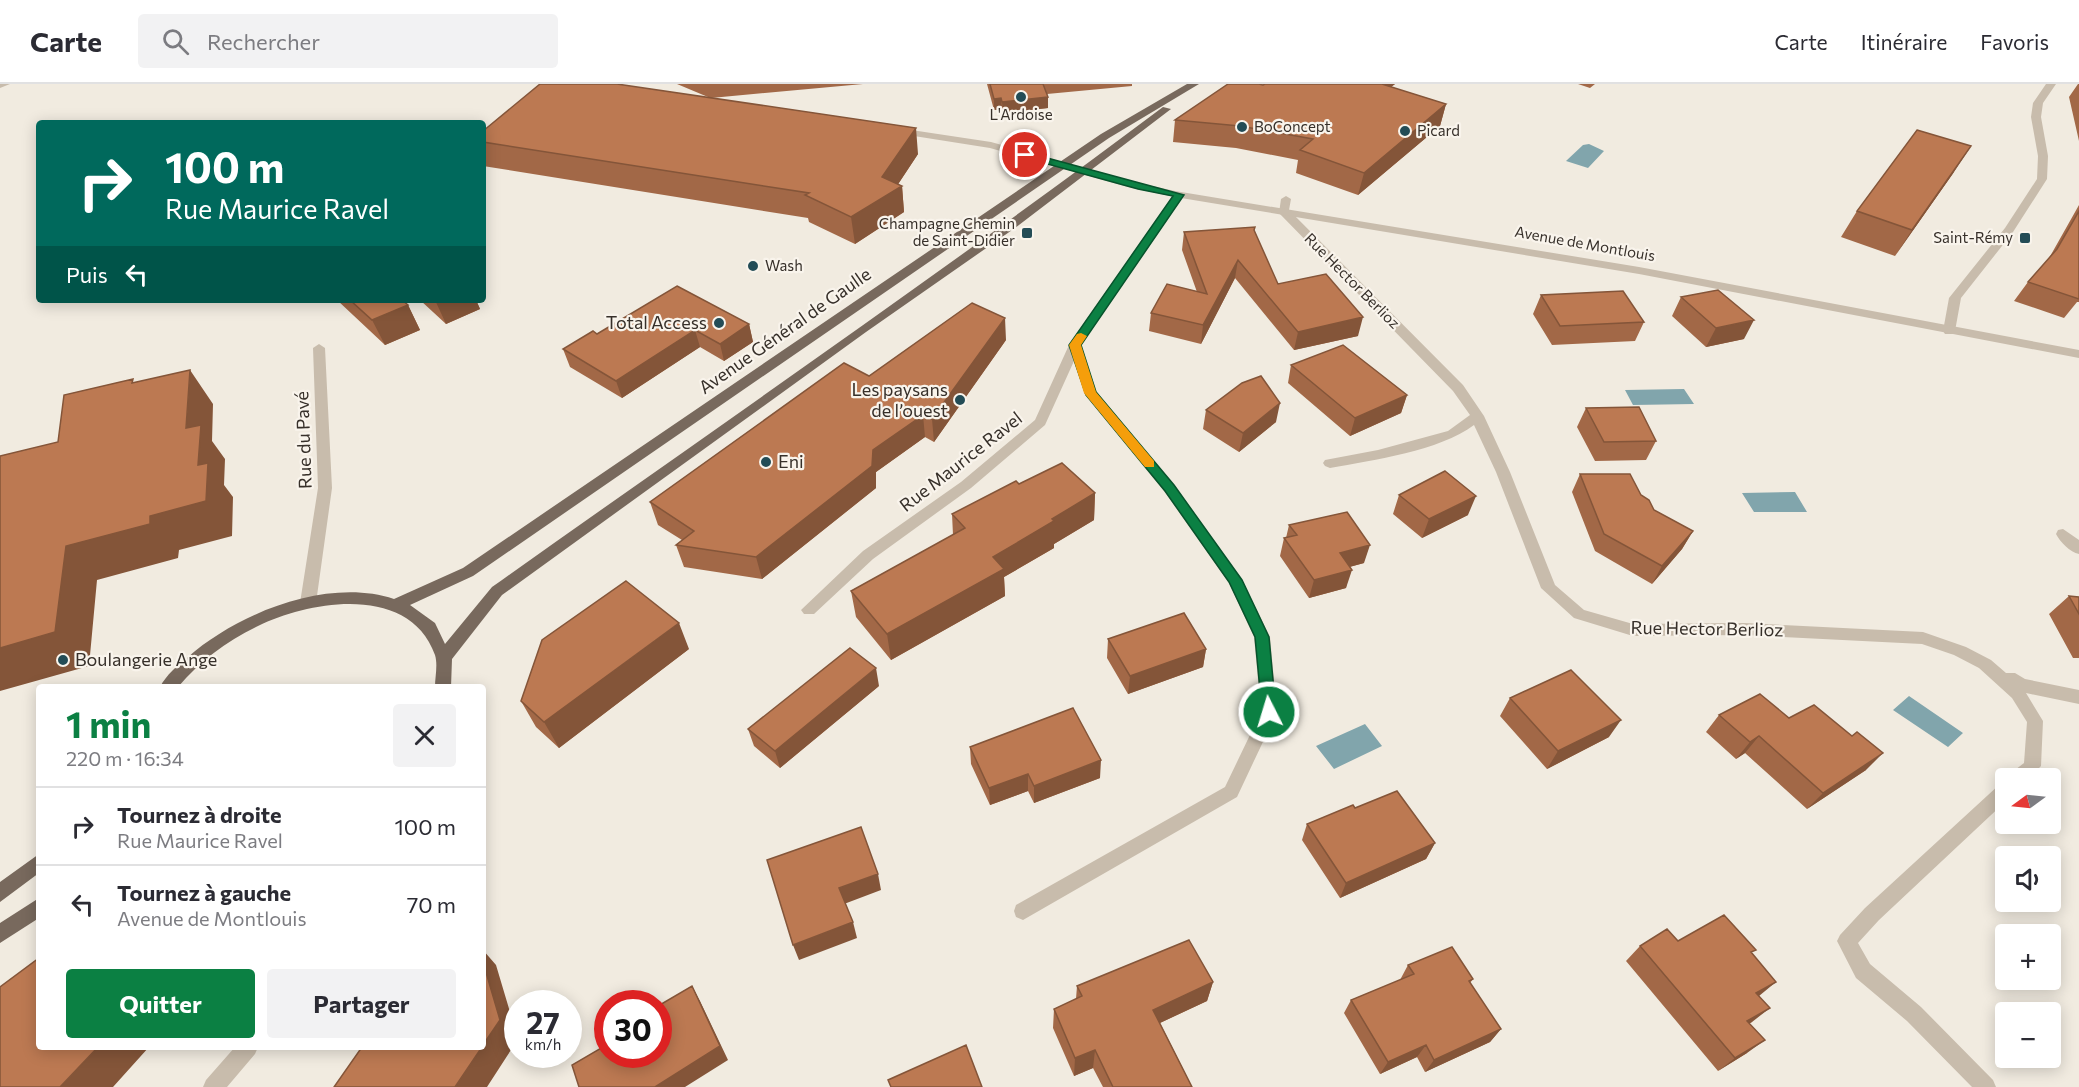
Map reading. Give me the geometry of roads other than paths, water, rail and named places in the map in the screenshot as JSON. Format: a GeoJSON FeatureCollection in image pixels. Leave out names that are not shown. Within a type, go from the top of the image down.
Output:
{"type":"FeatureCollection","features":[{"type":"Feature","properties":{"kind":"main road","name":"Avenue Général de Gaulle"},"geometry":{"type":"LineString","coordinates":[[444,657],[497,591],[1085,172],[1196,84]]}},
{"type":"Feature","properties":{"kind":"main road","name":"Avenue Général de Gaulle"},"geometry":{"type":"LineString","coordinates":[[395,604],[468,572],[1105,136],[1196,84]]}},
{"type":"Feature","properties":{"kind":"main road"},"geometry":{"type":"LineString","coordinates":[[171,684],[197,657],[231,633],[269,615],[308,603],[339,598],[367,598],[395,604],[418,617],[435,634],[444,657],[443,684]]}},
{"type":"Feature","properties":{"kind":"main road"},"geometry":{"type":"LineString","coordinates":[[0,893],[36,864]]}},
{"type":"Feature","properties":{"kind":"main road"},"geometry":{"type":"LineString","coordinates":[[0,934],[36,909]]}},
{"type":"Feature","properties":{"kind":"street"},"geometry":{"type":"LineString","coordinates":[[0,84],[5,84]]}},
{"type":"Feature","properties":{"kind":"street"},"geometry":{"type":"LineString","coordinates":[[1949,331],[1955,298],[2009,230],[2042,179],[2043,156],[2036,117],[2038,103],[2051,84]]}},
{"type":"Feature","properties":{"kind":"street","name":"Avenue de Montlouis"},"geometry":{"type":"LineString","coordinates":[[888,130],[991,145],[1062,166],[1179,195],[1284,205],[1816,302],[1949,331],[2079,354]]}},
{"type":"Feature","properties":{"kind":"street","name":"Rue Maurice Ravel"},"geometry":{"type":"LineString","coordinates":[[809,610],[868,555],[966,484],[1040,422],[1075,345],[1179,195]]}},
{"type":"Feature","properties":{"kind":"street","name":"Rue Hector Berlioz"},"geometry":{"type":"LineString","coordinates":[[1284,205],[1458,388],[1477,416],[1503,472],[1550,588],[1579,614],[1634,630],[1744,629],[1923,638],[1960,651],[2021,685],[2079,697]]}},
{"type":"Feature","properties":{"kind":"street"},"geometry":{"type":"LineString","coordinates":[[1023,910],[1231,792],[1269,712],[1262,637],[1235,580],[1169,488],[1090,393],[1075,345]]}},
{"type":"Feature","properties":{"kind":"street","name":"Rue du Pavé"},"geometry":{"type":"LineString","coordinates":[[308,603],[325,488],[319,348]]}},
{"type":"Feature","properties":{"kind":"street"},"geometry":{"type":"LineString","coordinates":[[1330,463],[1378,455],[1453,434],[1477,416]]}},
{"type":"Feature","properties":{"kind":"street"},"geometry":{"type":"LineString","coordinates":[[2063,534],[2079,549]]}},
{"type":"Feature","properties":{"kind":"street","name":"Rue Hector Berlioz"},"geometry":{"type":"LineString","coordinates":[[1985,664],[2018,693],[2035,721],[2031,766],[2029,768]]}},
{"type":"Feature","properties":{"kind":"street"},"geometry":{"type":"LineString","coordinates":[[1986,1087],[1914,1014],[1863,971],[1847,941],[1872,914],[1995,799]]}},
{"type":"Feature","properties":{"kind":"street"},"geometry":{"type":"LineString","coordinates":[[213,1087],[244,1050]]}},
{"type":"Feature","properties":{"kind":"water"},"geometry":{"type":"Polygon","coordinates":[[[1589,144],[1604,151],[1588,168],[1566,161],[1583,145],[1589,144]]]}},
{"type":"Feature","properties":{"kind":"water"},"geometry":{"type":"Polygon","coordinates":[[[1684,389],[1694,404],[1633,405],[1625,390],[1684,389]]]}},
{"type":"Feature","properties":{"kind":"water"},"geometry":{"type":"Polygon","coordinates":[[[1795,492],[1807,512],[1754,512],[1742,493],[1795,492]]]}},
{"type":"Feature","properties":{"kind":"water"},"geometry":{"type":"Polygon","coordinates":[[[1909,696],[1963,733],[1948,747],[1893,710],[1909,696]]]}},
{"type":"Feature","properties":{"kind":"water"},"geometry":{"type":"Polygon","coordinates":[[[1365,724],[1382,746],[1334,769],[1316,746],[1365,724]]]}},
{"type":"Feature","properties":{"kind":"place","name":"L'Ardoise"},"geometry":{"type":"Point","coordinates":[1021,97]}},
{"type":"Feature","properties":{"kind":"place","name":"BoConcept"},"geometry":{"type":"Point","coordinates":[1242,127]}},
{"type":"Feature","properties":{"kind":"place","name":"Picard"},"geometry":{"type":"Point","coordinates":[1405,131]}},
{"type":"Feature","properties":{"kind":"place","name":"Champagne Chemin de Saint-Didier"},"geometry":{"type":"Point","coordinates":[1027,233]}},
{"type":"Feature","properties":{"kind":"place","name":"Saint-Rémy"},"geometry":{"type":"Point","coordinates":[2025,238]}},
{"type":"Feature","properties":{"kind":"place","name":"Wash"},"geometry":{"type":"Point","coordinates":[753,266]}},
{"type":"Feature","properties":{"kind":"place","name":"Total Access"},"geometry":{"type":"Point","coordinates":[719,323]}},
{"type":"Feature","properties":{"kind":"place","name":"Les paysans de l’ouest"},"geometry":{"type":"Point","coordinates":[960,400]}},
{"type":"Feature","properties":{"kind":"place","name":"Eni"},"geometry":{"type":"Point","coordinates":[766,462]}},
{"type":"Feature","properties":{"kind":"place","name":"Boulangerie Ange"},"geometry":{"type":"Point","coordinates":[63,660]}}]}
